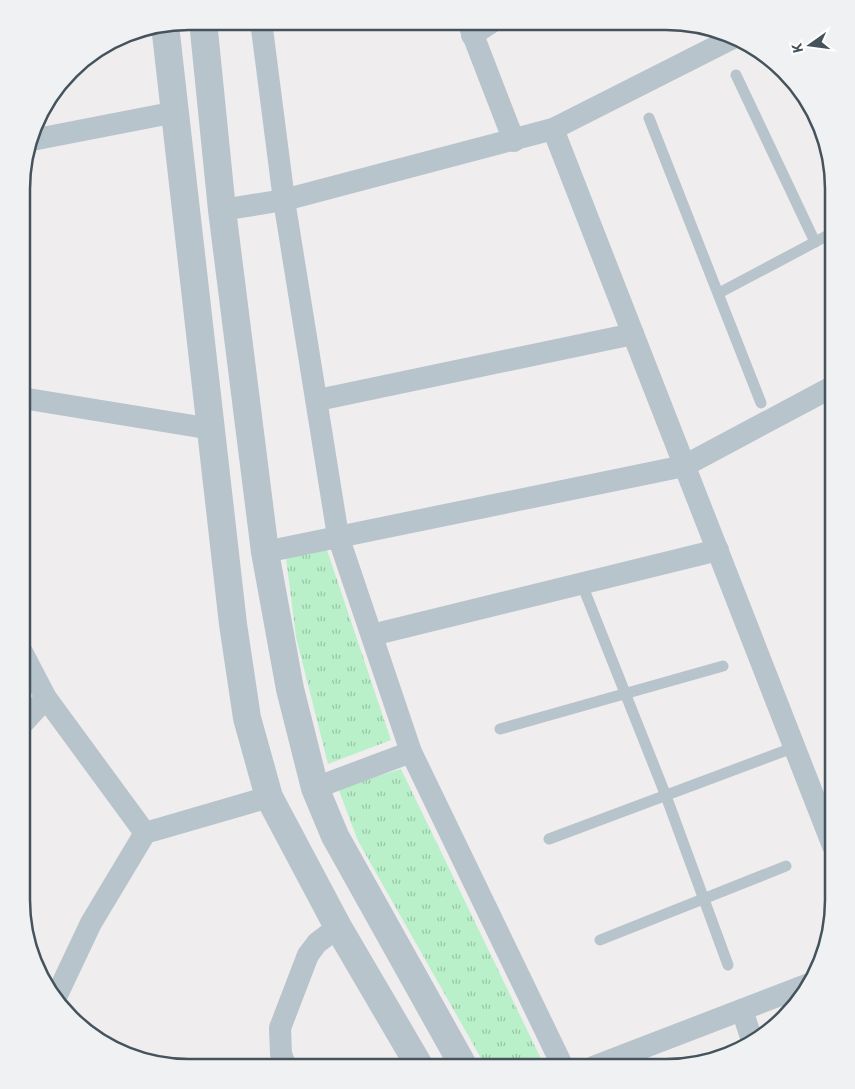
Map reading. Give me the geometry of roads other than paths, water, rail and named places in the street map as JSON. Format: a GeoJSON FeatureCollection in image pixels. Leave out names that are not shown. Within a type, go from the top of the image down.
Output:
{"type":"FeatureCollection","features":[{"type":"Feature","properties":{"kind":"street"},"geometry":{"type":"LineString","coordinates":[[204,30],[222,210],[265,552],[290,689],[315,788],[335,836],[460,1059]]}},
{"type":"Feature","properties":{"kind":"street"},"geometry":{"type":"LineString","coordinates":[[262,30],[284,200],[318,400],[338,536],[411,752],[559,1059]]}},
{"type":"Feature","properties":{"kind":"street"},"geometry":{"type":"LineString","coordinates":[[471,30],[514,141]]}},
{"type":"Feature","properties":{"kind":"street"},"geometry":{"type":"LineString","coordinates":[[166,31],[233,624],[247,718],[269,797],[338,927],[415,1059]]}},
{"type":"Feature","properties":{"kind":"street"},"geometry":{"type":"LineString","coordinates":[[222,210],[284,200],[514,141],[553,129],[725,41]]}},
{"type":"Feature","properties":{"kind":"street"},"geometry":{"type":"LineString","coordinates":[[38,139],[176,112]]}},
{"type":"Feature","properties":{"kind":"street"},"geometry":{"type":"LineString","coordinates":[[553,129],[795,747],[824,792]]}},
{"type":"Feature","properties":{"kind":"street"},"geometry":{"type":"LineString","coordinates":[[318,400],[633,334]]}},
{"type":"Feature","properties":{"kind":"street"},"geometry":{"type":"LineString","coordinates":[[265,552],[684,466],[825,391]]}},
{"type":"Feature","properties":{"kind":"street"},"geometry":{"type":"LineString","coordinates":[[30,399],[212,429]]}},
{"type":"Feature","properties":{"kind":"street"},"geometry":{"type":"LineString","coordinates":[[372,635],[718,550]]}},
{"type":"Feature","properties":{"kind":"street"},"geometry":{"type":"LineString","coordinates":[[30,667],[46,698],[146,833]]}},
{"type":"Feature","properties":{"kind":"street"},"geometry":{"type":"LineString","coordinates":[[30,715],[46,698]]}},
{"type":"Feature","properties":{"kind":"street"},"geometry":{"type":"LineString","coordinates":[[315,788],[411,752]]}},
{"type":"Feature","properties":{"kind":"street"},"geometry":{"type":"LineString","coordinates":[[59,991],[91,923],[146,833],[269,797]]}},
{"type":"Feature","properties":{"kind":"street"},"geometry":{"type":"LineString","coordinates":[[283,1059],[280,1028],[308,954],[317,943],[338,927]]}},
{"type":"Feature","properties":{"kind":"street"},"geometry":{"type":"LineString","coordinates":[[614,1059],[799,988]]}},
{"type":"Feature","properties":{"kind":"street"},"geometry":{"type":"LineString","coordinates":[[742,1010],[750,1035]]}},
{"type":"Feature","properties":{"kind":"lane"},"geometry":{"type":"LineString","coordinates":[[736,75],[815,242]]}},
{"type":"Feature","properties":{"kind":"lane"},"geometry":{"type":"LineString","coordinates":[[649,118],[719,293],[760,403]]}},
{"type":"Feature","properties":{"kind":"lane"},"geometry":{"type":"LineString","coordinates":[[719,293],[825,237]]}},
{"type":"Feature","properties":{"kind":"lane"},"geometry":{"type":"LineString","coordinates":[[585,592],[666,796],[728,965]]}},
{"type":"Feature","properties":{"kind":"lane"},"geometry":{"type":"LineString","coordinates":[[500,729],[723,666]]}},
{"type":"Feature","properties":{"kind":"lane"},"geometry":{"type":"LineString","coordinates":[[549,839],[795,747]]}},
{"type":"Feature","properties":{"kind":"lane"},"geometry":{"type":"LineString","coordinates":[[600,940],[786,866]]}}]}
